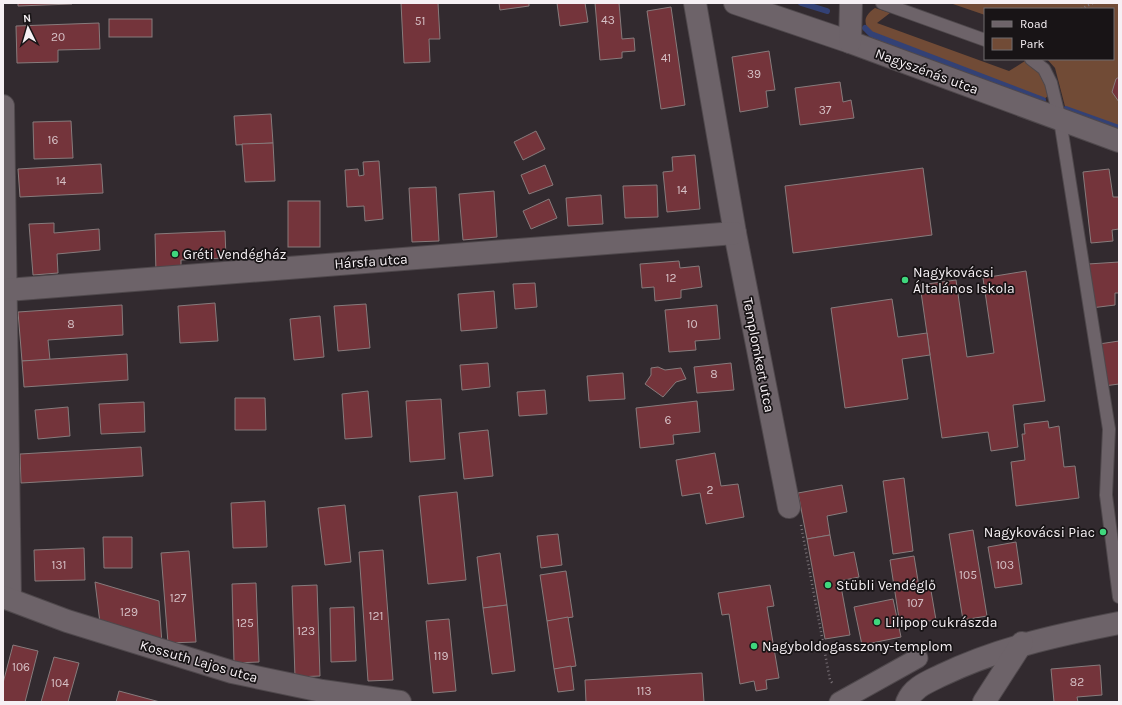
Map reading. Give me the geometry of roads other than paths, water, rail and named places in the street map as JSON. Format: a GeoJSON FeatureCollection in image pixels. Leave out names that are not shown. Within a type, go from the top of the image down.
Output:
{"type":"FeatureCollection","features":[{"type":"Feature","properties":{"kind":"street","name":"Templomkert utca"},"geometry":{"type":"LineString","coordinates":[[695,3],[735,233],[789,507]]}},
{"type":"Feature","properties":{"kind":"street","name":"Nagyszénás utca"},"geometry":{"type":"LineString","coordinates":[[735,3],[850,42],[1119,141]]}},
{"type":"Feature","properties":{"kind":"street"},"geometry":{"type":"LineString","coordinates":[[850,42],[851,3]]}},
{"type":"Feature","properties":{"kind":"street"},"geometry":{"type":"LineString","coordinates":[[3,106],[7,290],[7,598]]}},
{"type":"Feature","properties":{"kind":"street","name":"Hársfa utca"},"geometry":{"type":"LineString","coordinates":[[7,290],[735,233]]}},
{"type":"Feature","properties":{"kind":"street","name":"Kossuth Lajos utca"},"geometry":{"type":"LineString","coordinates":[[7,598],[67,621],[232,672],[322,691],[400,702]]}},
{"type":"Feature","properties":{"kind":"street"},"geometry":{"type":"LineString","coordinates":[[905,699],[923,685],[950,671],[988,655],[1022,644],[1119,623]]}},
{"type":"Feature","properties":{"kind":"street"},"geometry":{"type":"LineString","coordinates":[[984,702],[1022,644]]}},
{"type":"Feature","properties":{"kind":"street"},"geometry":{"type":"LineString","coordinates":[[840,701],[918,658]]}},
{"type":"Feature","properties":{"kind":"lane"},"geometry":{"type":"LineString","coordinates":[[882,3],[984,40]]}},
{"type":"Feature","properties":{"kind":"lane"},"geometry":{"type":"LineString","coordinates":[[1032,60],[1044,69],[1050,83],[1060,120],[1109,429],[1106,495],[1119,597]]}},
{"type":"Feature","properties":{"kind":"waterway"},"geometry":{"type":"LineString","coordinates":[[801,3],[827,11]]}},
{"type":"Feature","properties":{"kind":"waterway"},"geometry":{"type":"LineString","coordinates":[[865,28],[871,34],[1043,100]]}},
{"type":"Feature","properties":{"kind":"waterway"},"geometry":{"type":"LineString","coordinates":[[1066,109],[1119,128]]}},
{"type":"Feature","properties":{"kind":"place","name":"Gréti Vendégház"},"geometry":{"type":"Point","coordinates":[175,254]}},
{"type":"Feature","properties":{"kind":"place","name":"Nagykovácsi Általános Iskola"},"geometry":{"type":"Point","coordinates":[905,280]}},
{"type":"Feature","properties":{"kind":"place","name":"Nagykovácsi Piac"},"geometry":{"type":"Point","coordinates":[1103,532]}},
{"type":"Feature","properties":{"kind":"place","name":"Stübli Vendéglő"},"geometry":{"type":"Point","coordinates":[828,585]}},
{"type":"Feature","properties":{"kind":"place","name":"Lilipop cukrászda"},"geometry":{"type":"Point","coordinates":[877,622]}},
{"type":"Feature","properties":{"kind":"place","name":"Nagyboldogasszony-templom"},"geometry":{"type":"Point","coordinates":[754,646]}}]}
